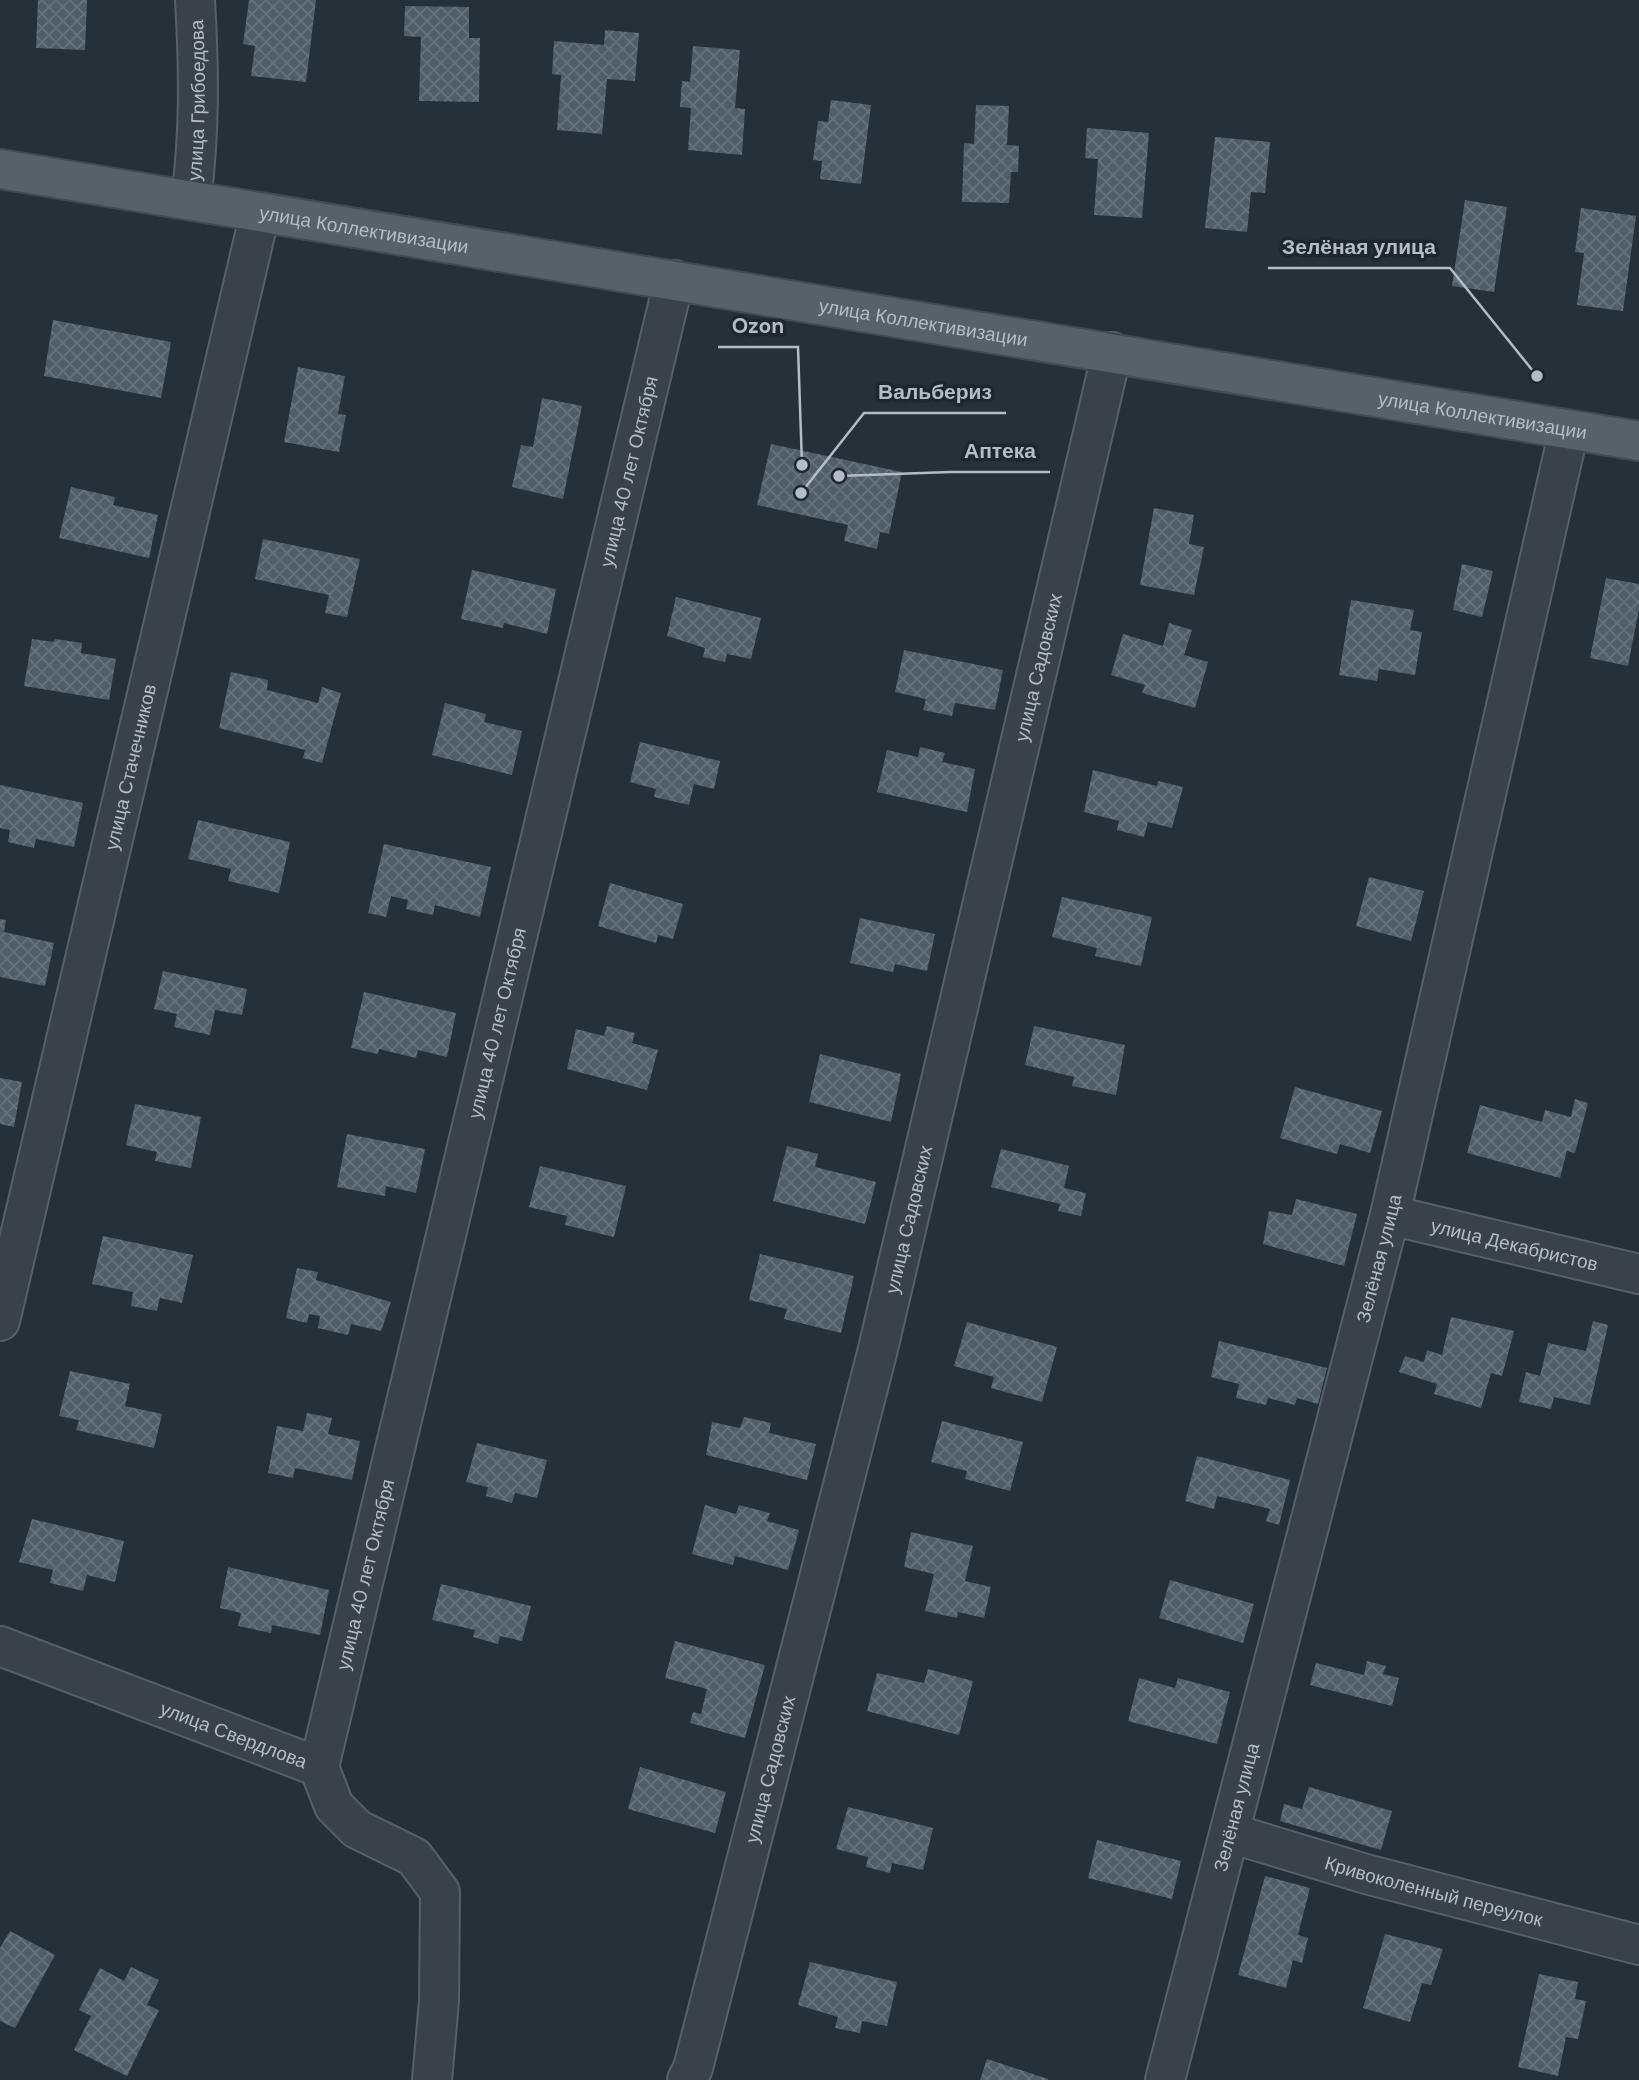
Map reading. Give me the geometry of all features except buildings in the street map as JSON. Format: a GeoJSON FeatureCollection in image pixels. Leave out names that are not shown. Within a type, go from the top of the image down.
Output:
{"type":"FeatureCollection","features":[{"type":"Feature","properties":{"kind":"main road","name":"улица Коллективизации"},"geometry":{"type":"LineString","coordinates":[[0,169],[1639,441]]}},
{"type":"Feature","properties":{"kind":"street","name":"улица Грибоедова"},"geometry":{"type":"LineString","coordinates":[[191,200],[196,163],[200,80],[195,0]]}},
{"type":"Feature","properties":{"kind":"street","name":"улица Стачечников"},"geometry":{"type":"LineString","coordinates":[[0,1321],[260,214]]}},
{"type":"Feature","properties":{"kind":"street","name":"улица 40 лет Октября"},"geometry":{"type":"LineString","coordinates":[[319,1767],[674,280]]}},
{"type":"Feature","properties":{"kind":"street","name":"улица Садовских"},"geometry":{"type":"LineString","coordinates":[[687,2080],[693,2068],[877,1353],[1112,352]]}},
{"type":"Feature","properties":{"kind":"street","name":"Зелёная улица"},"geometry":{"type":"LineString","coordinates":[[1165,2080],[1390,1215],[1569,430]]}},
{"type":"Feature","properties":{"kind":"street","name":"улица Декабристов"},"geometry":{"type":"LineString","coordinates":[[1390,1215],[1639,1274]]}},
{"type":"Feature","properties":{"kind":"street","name":"улица Свердлова"},"geometry":{"type":"LineString","coordinates":[[0,1646],[319,1767],[334,1806],[349,1822],[357,1829],[414,1857],[440,1892],[439,2001],[432,2080]]}},
{"type":"Feature","properties":{"kind":"street","name":"Кривоколенный переулок"},"geometry":{"type":"LineString","coordinates":[[1230,1833],[1366,1874],[1639,1945]]}},
{"type":"Feature","properties":{"kind":"place","name":"Зелёная улица"},"geometry":{"type":"Point","coordinates":[1537,376]}},
{"type":"Feature","properties":{"kind":"place","name":"Ozon"},"geometry":{"type":"Point","coordinates":[802,465]}},
{"type":"Feature","properties":{"kind":"place","name":"Аптека"},"geometry":{"type":"Point","coordinates":[839,476]}},
{"type":"Feature","properties":{"kind":"place","name":"Вальбериз"},"geometry":{"type":"Point","coordinates":[801,493]}}]}
